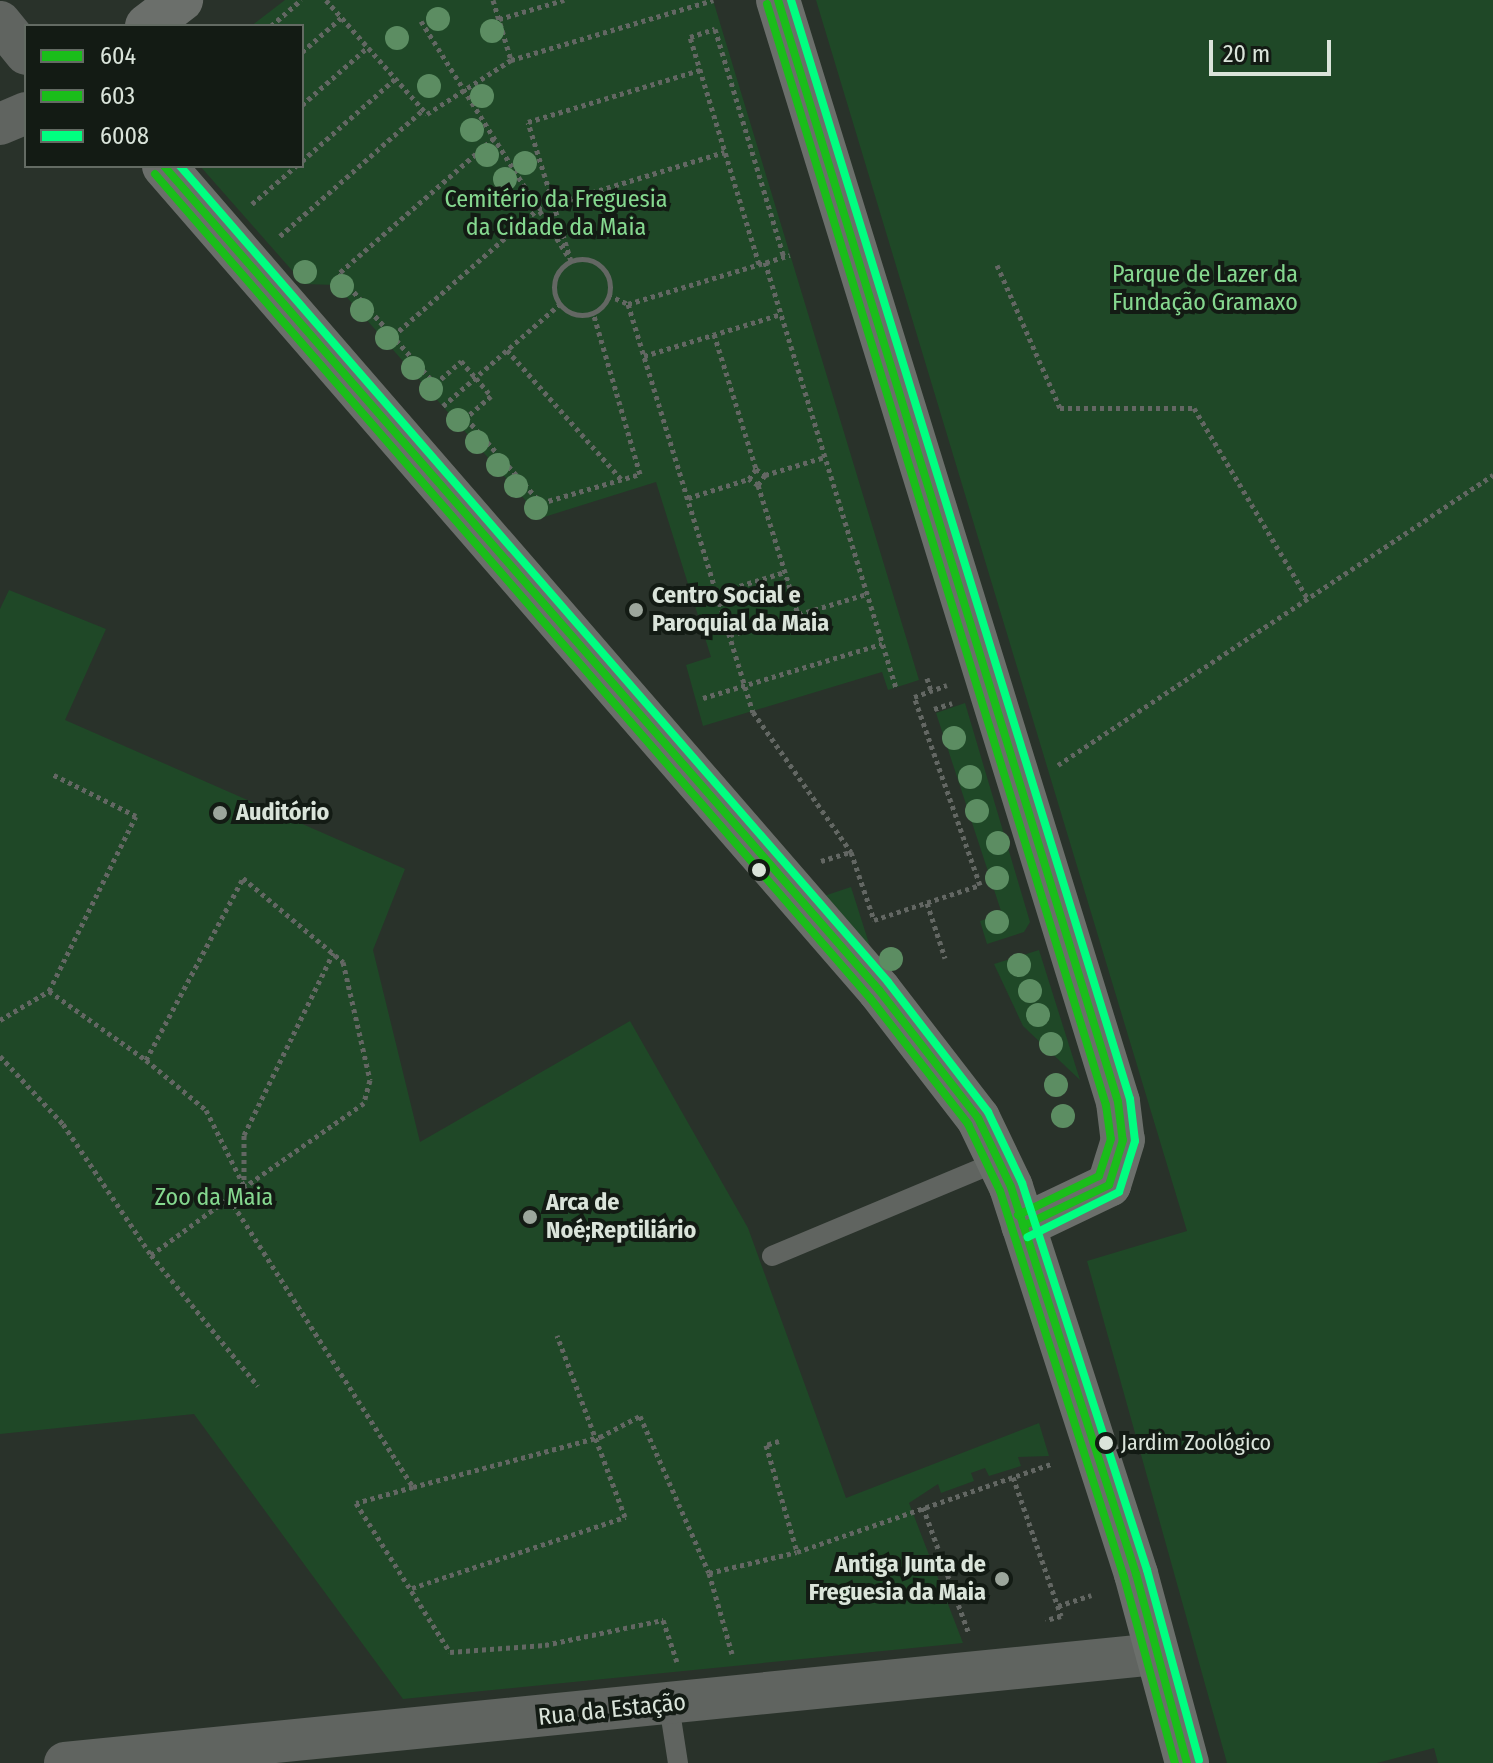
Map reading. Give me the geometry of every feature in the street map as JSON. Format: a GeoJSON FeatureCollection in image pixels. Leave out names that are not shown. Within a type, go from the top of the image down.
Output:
{"type":"FeatureCollection","features":[{"type":"Feature","properties":{"kind":"main road"},"geometry":{"type":"LineString","coordinates":[[150,24],[181,0]]}},
{"type":"Feature","properties":{"kind":"main road"},"geometry":{"type":"LineString","coordinates":[[778,0],[1118,1102],[1123,1140],[1109,1185],[1023,1226]]}},
{"type":"Feature","properties":{"kind":"main road"},"geometry":{"type":"LineString","coordinates":[[166,168],[879,990],[978,1118],[1001,1160],[1023,1226],[1158,1654],[1187,1763]]}},
{"type":"Feature","properties":{"kind":"street"},"geometry":{"type":"LineString","coordinates":[[0,22],[24,52]]}},
{"type":"Feature","properties":{"kind":"street"},"geometry":{"type":"LineString","coordinates":[[0,124],[24,114]]}},
{"type":"Feature","properties":{"kind":"street","name":"Rua da Estação"},"geometry":{"type":"LineString","coordinates":[[65,1763],[674,1688],[1158,1654]]}},
{"type":"Feature","properties":{"kind":"lane"},"geometry":{"type":"LineString","coordinates":[[772,1256],[1001,1160]]}},
{"type":"Feature","properties":{"kind":"lane"},"geometry":{"type":"LineString","coordinates":[[674,1688],[678,1763]]}},
{"type":"Feature","properties":{"kind":"path"},"geometry":{"type":"LineString","coordinates":[[273,24],[301,0]]}},
{"type":"Feature","properties":{"kind":"path"},"geometry":{"type":"LineString","coordinates":[[326,0],[423,110]]}},
{"type":"Feature","properties":{"kind":"path"},"geometry":{"type":"LineString","coordinates":[[493,0],[511,60]]}},
{"type":"Feature","properties":{"kind":"path"},"geometry":{"type":"LineString","coordinates":[[499,19],[564,0]]}},
{"type":"Feature","properties":{"kind":"path"},"geometry":{"type":"LineString","coordinates":[[271,226],[280,236],[423,110],[464,90],[511,60],[713,0]]}},
{"type":"Feature","properties":{"kind":"path"},"geometry":{"type":"LineString","coordinates":[[304,50],[342,17]]}},
{"type":"Feature","properties":{"kind":"path"},"geometry":{"type":"LineString","coordinates":[[421,21],[571,261],[600,266],[608,295]]}},
{"type":"Feature","properties":{"kind":"path"},"geometry":{"type":"LineString","coordinates":[[608,295],[628,304],[762,263],[787,256],[715,29],[690,37],[725,152],[762,263],[781,314],[896,688]]}},
{"type":"Feature","properties":{"kind":"path"},"geometry":{"type":"LineString","coordinates":[[304,103],[368,47]]}},
{"type":"Feature","properties":{"kind":"path"},"geometry":{"type":"LineString","coordinates":[[571,261],[528,122],[700,70]]}},
{"type":"Feature","properties":{"kind":"path"},"geometry":{"type":"LineString","coordinates":[[304,159],[395,79]]}},
{"type":"Feature","properties":{"kind":"path"},"geometry":{"type":"LineString","coordinates":[[494,138],[338,274],[435,384],[461,361],[491,396],[466,418],[541,503],[640,474],[593,312]]}},
{"type":"Feature","properties":{"kind":"path"},"geometry":{"type":"LineString","coordinates":[[393,336],[538,209],[725,152]]}},
{"type":"Feature","properties":{"kind":"path"},"geometry":{"type":"LineString","coordinates":[[252,204],[294,168]]}},
{"type":"Feature","properties":{"kind":"path"},"geometry":{"type":"LineString","coordinates":[[243,194],[261,215]]}},
{"type":"Feature","properties":{"kind":"path"},"geometry":{"type":"LineString","coordinates":[[571,261],[555,279],[560,304],[574,314],[593,312],[608,295]]}},
{"type":"Feature","properties":{"kind":"path"},"geometry":{"type":"LineString","coordinates":[[997,265],[1060,408],[1194,408],[1308,599]]}},
{"type":"Feature","properties":{"kind":"path"},"geometry":{"type":"LineString","coordinates":[[443,406],[560,304]]}},
{"type":"Feature","properties":{"kind":"path"},"geometry":{"type":"LineString","coordinates":[[628,304],[753,712],[851,852],[874,920],[980,885],[914,697],[934,690],[927,678]]}},
{"type":"Feature","properties":{"kind":"path"},"geometry":{"type":"LineString","coordinates":[[644,356],[781,314]]}},
{"type":"Feature","properties":{"kind":"path"},"geometry":{"type":"LineString","coordinates":[[714,334],[756,469],[765,475]]}},
{"type":"Feature","properties":{"kind":"path"},"geometry":{"type":"LineString","coordinates":[[507,350],[621,479]]}},
{"type":"Feature","properties":{"kind":"path"},"geometry":{"type":"LineString","coordinates":[[758,485],[765,475],[825,457]]}},
{"type":"Feature","properties":{"kind":"path"},"geometry":{"type":"LineString","coordinates":[[688,498],[749,479],[756,469]]}},
{"type":"Feature","properties":{"kind":"path"},"geometry":{"type":"LineString","coordinates":[[1049,771],[1493,475]]}},
{"type":"Feature","properties":{"kind":"path"},"geometry":{"type":"LineString","coordinates":[[749,479],[758,485],[798,615]]}},
{"type":"Feature","properties":{"kind":"path"},"geometry":{"type":"LineString","coordinates":[[717,593],[785,572]]}},
{"type":"Feature","properties":{"kind":"path"},"geometry":{"type":"LineString","coordinates":[[730,635],[867,594]]}},
{"type":"Feature","properties":{"kind":"path"},"geometry":{"type":"LineString","coordinates":[[703,698],[882,644]]}},
{"type":"Feature","properties":{"kind":"path"},"geometry":{"type":"LineString","coordinates":[[934,709],[957,701]]}},
{"type":"Feature","properties":{"kind":"path"},"geometry":{"type":"LineString","coordinates":[[0,1020],[49,991],[136,816],[52,774]]}},
{"type":"Feature","properties":{"kind":"path"},"geometry":{"type":"LineString","coordinates":[[829,859],[851,852]]}},
{"type":"Feature","properties":{"kind":"path"},"geometry":{"type":"LineString","coordinates":[[146,1060],[243,878],[343,962],[370,1080],[364,1103],[151,1255]]}},
{"type":"Feature","properties":{"kind":"path"},"geometry":{"type":"LineString","coordinates":[[927,903],[945,958]]}},
{"type":"Feature","properties":{"kind":"path"},"geometry":{"type":"LineString","coordinates":[[244,1187],[244,1135],[333,953]]}},
{"type":"Feature","properties":{"kind":"path"},"geometry":{"type":"LineString","coordinates":[[49,991],[146,1060],[206,1110],[244,1187]]}},
{"type":"Feature","properties":{"kind":"path"},"geometry":{"type":"LineString","coordinates":[[0,1056],[63,1124],[151,1255],[258,1386]]}},
{"type":"Feature","properties":{"kind":"path"},"geometry":{"type":"LineString","coordinates":[[229,1198],[413,1487]]}},
{"type":"Feature","properties":{"kind":"path"},"geometry":{"type":"LineString","coordinates":[[412,1588],[625,1517],[600,1437],[557,1335]]}},
{"type":"Feature","properties":{"kind":"path"},"geometry":{"type":"LineString","coordinates":[[674,1688],[663,1620],[545,1645],[450,1652],[356,1503],[600,1437],[640,1416],[709,1573],[735,1666]]}},
{"type":"Feature","properties":{"kind":"path"},"geometry":{"type":"LineString","coordinates":[[779,1441],[766,1445],[797,1552]]}},
{"type":"Feature","properties":{"kind":"path"},"geometry":{"type":"LineString","coordinates":[[709,1573],[797,1552],[1051,1464]]}},
{"type":"Feature","properties":{"kind":"path"},"geometry":{"type":"LineString","coordinates":[[1013,1477],[1061,1616],[1048,1620]]}},
{"type":"Feature","properties":{"kind":"path"},"geometry":{"type":"LineString","coordinates":[[923,1507],[968,1632]]}},
{"type":"Feature","properties":{"kind":"path"},"geometry":{"type":"LineString","coordinates":[[1058,1606],[1091,1595]]}},
{"type":"Feature","properties":{"kind":"green space","name":"Cemitério da Freguesia da Cidade da Maia"},"geometry":{"type":"Polygon","coordinates":[[[285,0],[713,0],[919,680],[888,690],[882,672],[703,726],[686,665],[711,657],[656,482],[541,518],[336,285],[304,284],[202,168],[304,168],[304,24],[254,24],[285,0]]]}},
{"type":"Feature","properties":{"kind":"green space","name":"Parque de Lazer da Fundação Gramaxo"},"geometry":{"type":"Polygon","coordinates":[[[816,0],[1493,0],[1493,1763],[1438,1763],[1434,1748],[1377,1763],[1227,1763],[1087,1261],[1187,1231],[816,0]]]}},
{"type":"Feature","properties":{"kind":"green space","name":"Zoo da Maia"},"geometry":{"type":"Polygon","coordinates":[[[9,590],[106,629],[65,720],[405,869],[373,950],[420,1142],[630,1021],[748,1228],[846,1498],[1039,1423],[1049,1456],[1018,1457],[1021,1466],[989,1476],[985,1468],[971,1473],[974,1481],[941,1493],[938,1484],[909,1503],[963,1643],[403,1699],[194,1414],[0,1434],[0,609],[9,590]]]}},
{"type":"Feature","properties":{"kind":"green space"},"geometry":{"type":"Polygon","coordinates":[[[965,703],[1030,922],[1024,932],[987,944],[980,921],[1002,914],[936,713],[965,703]]]}},
{"type":"Feature","properties":{"kind":"green space"},"geometry":{"type":"Polygon","coordinates":[[[851,887],[873,956],[821,897],[851,887]]]}},
{"type":"Feature","properties":{"kind":"green space"},"geometry":{"type":"Polygon","coordinates":[[[1039,950],[1080,1080],[1023,1026],[994,964],[1039,950]]]}},
{"type":"Feature","properties":{"kind":"transit line","name":"604"},"geometry":{"type":"LineString","coordinates":[[778,0],[1118,1102],[1123,1140],[1109,1185],[1023,1226]]}},
{"type":"Feature","properties":{"kind":"transit line","name":"6008"},"geometry":{"type":"LineString","coordinates":[[791,0],[1130,1099],[1135,1141],[1119,1192],[1028,1237]]}},
{"type":"Feature","properties":{"kind":"transit line","name":"603"},"geometry":{"type":"LineString","coordinates":[[767,4],[1106,1105],[1111,1139],[1099,1176],[1018,1215]]}},
{"type":"Feature","properties":{"kind":"transit line","name":"604"},"geometry":{"type":"LineString","coordinates":[[166,168],[879,990],[978,1118],[1011,1187],[1136,1574],[1187,1763]]}},
{"type":"Feature","properties":{"kind":"transit line","name":"6008"},"geometry":{"type":"LineString","coordinates":[[182,168],[888,982],[988,1112],[1022,1183],[1147,1570],[1199,1760]]}},
{"type":"Feature","properties":{"kind":"transit line","name":"603"},"geometry":{"type":"LineString","coordinates":[[155,174],[870,998],[968,1124],[1000,1191],[1124,1577],[1175,1763]]}},
{"type":"Feature","properties":{"kind":"place","name":"Centro Social e Paroquial da Maia"},"geometry":{"type":"Point","coordinates":[636,610]}},
{"type":"Feature","properties":{"kind":"place","name":"Auditório"},"geometry":{"type":"Point","coordinates":[220,813]}},
{"type":"Feature","properties":{"kind":"place","name":"Arca de Noé;Reptiliário"},"geometry":{"type":"Point","coordinates":[530,1217]}},
{"type":"Feature","properties":{"kind":"place","name":"Jardim Zoológico"},"geometry":{"type":"Point","coordinates":[1106,1443]}},
{"type":"Feature","properties":{"kind":"place","name":"Antiga Junta de Freguesia da Maia"},"geometry":{"type":"Point","coordinates":[1002,1579]}}]}
